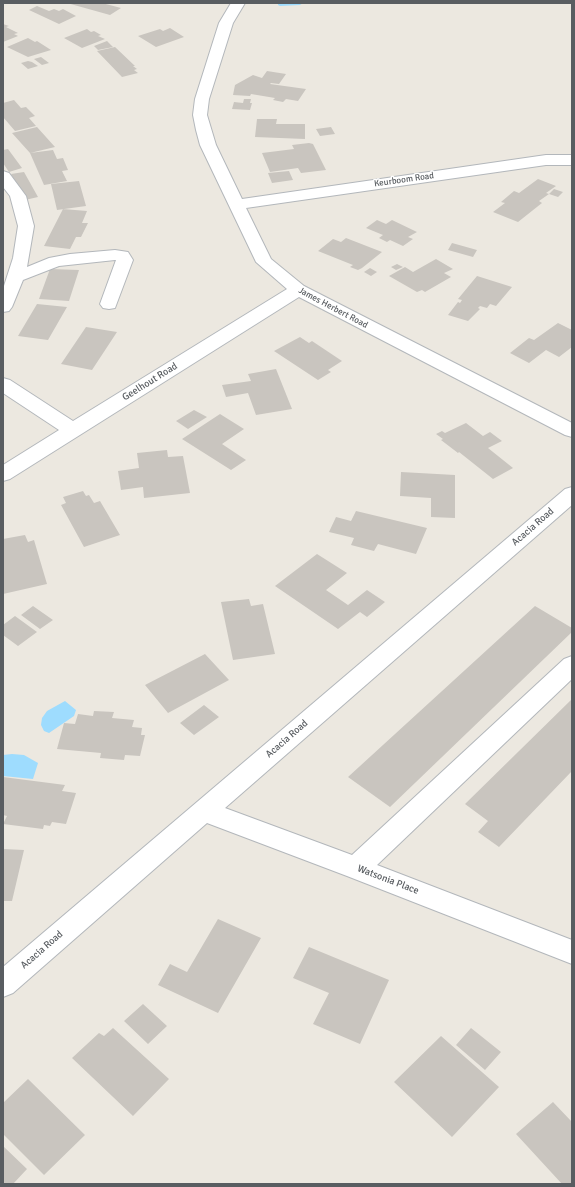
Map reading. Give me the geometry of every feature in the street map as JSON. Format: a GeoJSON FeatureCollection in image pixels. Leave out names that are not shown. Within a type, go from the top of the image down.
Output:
{"type":"FeatureCollection","features":[{"type":"Feature","properties":{"kind":"street","name":"James Herbert Road"},"geometry":{"type":"LineString","coordinates":[[238,3],[226,23],[202,99],[200,115],[208,145],[264,262],[298,290],[572,431]]}},
{"type":"Feature","properties":{"kind":"street","name":"Keurboom Road"},"geometry":{"type":"LineString","coordinates":[[236,205],[546,160],[572,160]]}},
{"type":"Feature","properties":{"kind":"street"},"geometry":{"type":"LineString","coordinates":[[3,176],[18,196],[26,226],[21,258],[16,277],[3,307]]}},
{"type":"Feature","properties":{"kind":"street"},"geometry":{"type":"LineString","coordinates":[[16,277],[55,262],[70,258],[115,254],[122,256],[124,260],[110,304]]}},
{"type":"Feature","properties":{"kind":"street","name":"Geelhout Road"},"geometry":{"type":"LineString","coordinates":[[3,474],[298,290]]}},
{"type":"Feature","properties":{"kind":"street"},"geometry":{"type":"LineString","coordinates":[[3,384],[73,430]]}},
{"type":"Feature","properties":{"kind":"street","name":"Acacia Road"},"geometry":{"type":"LineString","coordinates":[[3,984],[572,494]]}},
{"type":"Feature","properties":{"kind":"street"},"geometry":{"type":"LineString","coordinates":[[356,868],[572,665]]}},
{"type":"Feature","properties":{"kind":"street","name":"Watsonia Place"},"geometry":{"type":"LineString","coordinates":[[203,811],[356,868],[572,952]]}},
{"type":"Feature","properties":{"kind":"water"},"geometry":{"type":"Polygon","coordinates":[[[65,701],[76,710],[74,716],[49,733],[44,731],[41,725],[42,718],[47,711],[65,701]]]}},
{"type":"Feature","properties":{"kind":"water"},"geometry":{"type":"Polygon","coordinates":[[[3,755],[24,755],[38,763],[33,779],[3,776],[3,755]]]}},
{"type":"Feature","properties":{"kind":"building"},"geometry":{"type":"Polygon","coordinates":[[[67,3],[102,3],[121,8],[110,15],[67,3]]]}},
{"type":"Feature","properties":{"kind":"building"},"geometry":{"type":"Polygon","coordinates":[[[37,6],[49,11],[54,9],[59,11],[63,9],[76,16],[59,24],[29,10],[37,6]]]}},
{"type":"Feature","properties":{"kind":"building"},"geometry":{"type":"Polygon","coordinates":[[[3,24],[9,26],[6,27],[18,33],[14,34],[18,36],[3,42],[3,24]]]}},
{"type":"Feature","properties":{"kind":"building"},"geometry":{"type":"Polygon","coordinates":[[[170,28],[184,37],[156,47],[138,36],[160,29],[163,31],[170,28]]]}},
{"type":"Feature","properties":{"kind":"building"},"geometry":{"type":"Polygon","coordinates":[[[87,29],[91,32],[94,31],[101,35],[98,36],[105,39],[82,48],[64,38],[87,29]]]}},
{"type":"Feature","properties":{"kind":"building"},"geometry":{"type":"Polygon","coordinates":[[[28,38],[35,42],[37,41],[51,50],[28,57],[7,47],[28,38]]]}},
{"type":"Feature","properties":{"kind":"building"},"geometry":{"type":"Polygon","coordinates":[[[107,41],[113,47],[98,50],[94,46],[107,41]]]}},
{"type":"Feature","properties":{"kind":"building"},"geometry":{"type":"Polygon","coordinates":[[[115,47],[135,66],[133,66],[137,69],[134,70],[138,73],[122,77],[97,51],[115,47]]]}},
{"type":"Feature","properties":{"kind":"building"},"geometry":{"type":"Polygon","coordinates":[[[41,57],[49,63],[42,65],[34,59],[41,57]]]}},
{"type":"Feature","properties":{"kind":"building"},"geometry":{"type":"Polygon","coordinates":[[[28,61],[38,66],[28,69],[21,63],[28,61]]]}},
{"type":"Feature","properties":{"kind":"building"},"geometry":{"type":"Polygon","coordinates":[[[267,71],[286,74],[279,84],[270,84],[306,89],[298,101],[286,99],[283,102],[273,100],[275,98],[251,94],[250,96],[233,95],[235,85],[253,75],[262,78],[267,71]]]}},
{"type":"Feature","properties":{"kind":"building"},"geometry":{"type":"Polygon","coordinates":[[[244,99],[251,99],[250,103],[252,103],[250,110],[232,109],[234,102],[243,103],[244,99]]]}},
{"type":"Feature","properties":{"kind":"building"},"geometry":{"type":"Polygon","coordinates":[[[14,100],[21,108],[26,107],[35,116],[29,118],[36,126],[15,131],[3,117],[3,103],[14,100]]]}},
{"type":"Feature","properties":{"kind":"building"},"geometry":{"type":"Polygon","coordinates":[[[257,119],[277,119],[276,124],[305,124],[305,139],[255,137],[257,119]]]}},
{"type":"Feature","properties":{"kind":"building"},"geometry":{"type":"Polygon","coordinates":[[[37,127],[55,147],[30,153],[12,133],[37,127]]]}},
{"type":"Feature","properties":{"kind":"building"},"geometry":{"type":"Polygon","coordinates":[[[331,127],[335,134],[320,136],[316,129],[331,127]]]}},
{"type":"Feature","properties":{"kind":"building"},"geometry":{"type":"Polygon","coordinates":[[[313,144],[326,170],[301,173],[298,168],[270,172],[262,153],[294,149],[292,145],[313,144]]]}},
{"type":"Feature","properties":{"kind":"building"},"geometry":{"type":"Polygon","coordinates":[[[8,149],[22,168],[9,172],[3,163],[3,150],[8,149]]]}},
{"type":"Feature","properties":{"kind":"building"},"geometry":{"type":"Polygon","coordinates":[[[53,150],[57,159],[63,158],[68,170],[62,171],[67,181],[44,185],[30,153],[53,150]]]}},
{"type":"Feature","properties":{"kind":"building"},"geometry":{"type":"Polygon","coordinates":[[[289,171],[293,180],[272,183],[268,173],[289,171]]]}},
{"type":"Feature","properties":{"kind":"building"},"geometry":{"type":"Polygon","coordinates":[[[24,172],[38,197],[25,200],[11,174],[24,172]]]}},
{"type":"Feature","properties":{"kind":"building"},"geometry":{"type":"Polygon","coordinates":[[[538,179],[556,186],[546,193],[549,194],[539,201],[542,203],[518,222],[493,212],[505,203],[501,202],[514,191],[519,193],[538,179]]]}},
{"type":"Feature","properties":{"kind":"building"},"geometry":{"type":"Polygon","coordinates":[[[79,181],[86,206],[57,210],[51,184],[79,181]]]}},
{"type":"Feature","properties":{"kind":"building"},"geometry":{"type":"Polygon","coordinates":[[[554,189],[563,192],[558,197],[549,194],[554,189]]]}},
{"type":"Feature","properties":{"kind":"building"},"geometry":{"type":"Polygon","coordinates":[[[63,209],[87,211],[82,223],[88,223],[81,237],[76,237],[70,249],[44,246],[63,209]]]}},
{"type":"Feature","properties":{"kind":"building"},"geometry":{"type":"Polygon","coordinates":[[[377,220],[386,224],[392,220],[417,232],[408,237],[413,239],[403,246],[390,240],[387,242],[379,238],[383,235],[366,228],[377,220]]]}},
{"type":"Feature","properties":{"kind":"building"},"geometry":{"type":"Polygon","coordinates":[[[346,238],[382,252],[358,270],[350,267],[353,265],[318,251],[333,239],[341,242],[346,238]]]}},
{"type":"Feature","properties":{"kind":"building"},"geometry":{"type":"Polygon","coordinates":[[[452,243],[477,250],[473,257],[448,250],[452,243]]]}},
{"type":"Feature","properties":{"kind":"building"},"geometry":{"type":"Polygon","coordinates":[[[436,259],[453,269],[444,273],[451,277],[425,292],[422,290],[417,292],[389,276],[405,267],[413,272],[436,259]]]}},
{"type":"Feature","properties":{"kind":"building"},"geometry":{"type":"Polygon","coordinates":[[[397,264],[403,267],[396,270],[391,267],[397,264]]]}},
{"type":"Feature","properties":{"kind":"building"},"geometry":{"type":"Polygon","coordinates":[[[370,268],[377,272],[371,276],[364,272],[370,268]]]}},
{"type":"Feature","properties":{"kind":"building"},"geometry":{"type":"Polygon","coordinates":[[[50,269],[79,270],[69,301],[39,299],[50,269]]]}},
{"type":"Feature","properties":{"kind":"building"},"geometry":{"type":"Polygon","coordinates":[[[477,276],[512,287],[496,306],[490,304],[487,308],[480,306],[478,308],[480,309],[468,321],[448,315],[458,302],[460,303],[462,300],[458,299],[477,276]]]}},
{"type":"Feature","properties":{"kind":"building"},"geometry":{"type":"Polygon","coordinates":[[[37,304],[67,307],[48,340],[18,336],[37,304]]]}},
{"type":"Feature","properties":{"kind":"building"},"geometry":{"type":"Polygon","coordinates":[[[558,323],[572,330],[572,347],[559,357],[546,350],[529,363],[510,353],[529,338],[534,340],[558,323]]]}},
{"type":"Feature","properties":{"kind":"building"},"geometry":{"type":"Polygon","coordinates":[[[86,327],[117,332],[92,370],[61,364],[86,327]]]}},
{"type":"Feature","properties":{"kind":"building"},"geometry":{"type":"Polygon","coordinates":[[[300,337],[309,343],[312,341],[342,361],[328,370],[331,372],[318,380],[274,351],[300,337]]]}},
{"type":"Feature","properties":{"kind":"building"},"geometry":{"type":"Polygon","coordinates":[[[276,369],[292,409],[256,415],[248,393],[226,397],[222,385],[251,381],[248,374],[276,369]]]}},
{"type":"Feature","properties":{"kind":"building"},"geometry":{"type":"Polygon","coordinates":[[[194,410],[207,417],[188,429],[176,421],[194,410]]]}},
{"type":"Feature","properties":{"kind":"building"},"geometry":{"type":"Polygon","coordinates":[[[220,414],[244,429],[222,444],[246,460],[231,470],[182,439],[220,414]]]}},
{"type":"Feature","properties":{"kind":"building"},"geometry":{"type":"Polygon","coordinates":[[[466,423],[483,436],[490,432],[502,441],[488,448],[513,468],[493,479],[459,452],[458,453],[441,440],[443,439],[436,434],[442,431],[445,433],[466,423]]]}},
{"type":"Feature","properties":{"kind":"building"},"geometry":{"type":"Polygon","coordinates":[[[167,450],[168,457],[183,456],[190,493],[144,498],[143,487],[121,490],[118,471],[139,468],[137,453],[167,450]]]}},
{"type":"Feature","properties":{"kind":"building"},"geometry":{"type":"Polygon","coordinates":[[[401,472],[455,475],[455,518],[431,517],[431,498],[400,496],[401,472]]]}},
{"type":"Feature","properties":{"kind":"building"},"geometry":{"type":"Polygon","coordinates":[[[83,491],[86,496],[89,495],[94,503],[100,501],[120,535],[84,547],[61,505],[66,503],[63,497],[83,491]]]}},
{"type":"Feature","properties":{"kind":"building"},"geometry":{"type":"Polygon","coordinates":[[[356,511],[427,528],[416,554],[378,544],[374,551],[351,545],[354,538],[329,532],[336,517],[351,521],[356,511]]]}},
{"type":"Feature","properties":{"kind":"building"},"geometry":{"type":"Polygon","coordinates":[[[25,535],[28,542],[34,540],[47,584],[3,594],[3,539],[25,535]]]}},
{"type":"Feature","properties":{"kind":"building"},"geometry":{"type":"Polygon","coordinates":[[[317,554],[347,573],[326,590],[348,605],[367,590],[385,602],[367,617],[360,612],[338,629],[275,586],[317,554]]]}},
{"type":"Feature","properties":{"kind":"building"},"geometry":{"type":"Polygon","coordinates":[[[249,599],[251,606],[263,604],[275,654],[233,660],[221,602],[249,599]]]}},
{"type":"Feature","properties":{"kind":"building"},"geometry":{"type":"Polygon","coordinates":[[[33,606],[53,620],[40,629],[21,615],[33,606]]]}},
{"type":"Feature","properties":{"kind":"building"},"geometry":{"type":"Polygon","coordinates":[[[535,606],[572,628],[572,632],[390,807],[348,777],[535,606]]]}},
{"type":"Feature","properties":{"kind":"building"},"geometry":{"type":"Polygon","coordinates":[[[15,616],[37,632],[18,646],[3,635],[3,625],[15,616]]]}},
{"type":"Feature","properties":{"kind":"building"},"geometry":{"type":"Polygon","coordinates":[[[205,654],[229,680],[168,713],[145,685],[205,654]]]}},
{"type":"Feature","properties":{"kind":"building"},"geometry":{"type":"Polygon","coordinates":[[[572,699],[572,771],[499,847],[478,832],[488,821],[465,804],[572,699]]]}},
{"type":"Feature","properties":{"kind":"building"},"geometry":{"type":"Polygon","coordinates":[[[204,705],[219,717],[194,735],[180,723],[204,705]]]}},
{"type":"Feature","properties":{"kind":"building"},"geometry":{"type":"Polygon","coordinates":[[[94,711],[114,712],[112,718],[134,720],[132,727],[142,728],[141,735],[145,735],[140,756],[125,755],[124,760],[100,758],[101,753],[57,749],[64,723],[75,724],[78,714],[93,716],[94,711]]]}},
{"type":"Feature","properties":{"kind":"building"},"geometry":{"type":"Polygon","coordinates":[[[3,777],[65,785],[62,791],[76,793],[66,824],[52,822],[50,826],[44,825],[43,829],[3,824],[7,816],[3,815],[3,777]]]}},
{"type":"Feature","properties":{"kind":"building"},"geometry":{"type":"Polygon","coordinates":[[[3,849],[24,850],[12,901],[3,901],[3,849]]]}},
{"type":"Feature","properties":{"kind":"building"},"geometry":{"type":"Polygon","coordinates":[[[218,919],[261,938],[218,1013],[158,985],[170,964],[187,972],[218,919]]]}},
{"type":"Feature","properties":{"kind":"building"},"geometry":{"type":"Polygon","coordinates":[[[309,947],[389,980],[360,1044],[313,1024],[329,993],[293,978],[309,947]]]}},
{"type":"Feature","properties":{"kind":"building"},"geometry":{"type":"Polygon","coordinates":[[[143,1004],[167,1026],[148,1044],[124,1021],[143,1004]]]}},
{"type":"Feature","properties":{"kind":"building"},"geometry":{"type":"Polygon","coordinates":[[[113,1028],[169,1079],[133,1116],[72,1058],[99,1033],[104,1036],[113,1028]]]}},
{"type":"Feature","properties":{"kind":"building"},"geometry":{"type":"Polygon","coordinates":[[[471,1028],[501,1052],[485,1070],[456,1045],[471,1028]]]}},
{"type":"Feature","properties":{"kind":"building"},"geometry":{"type":"Polygon","coordinates":[[[441,1036],[499,1087],[452,1137],[394,1082],[441,1036]]]}},
{"type":"Feature","properties":{"kind":"building"},"geometry":{"type":"Polygon","coordinates":[[[28,1079],[85,1135],[44,1175],[3,1134],[3,1103],[28,1079]]]}},
{"type":"Feature","properties":{"kind":"building"},"geometry":{"type":"Polygon","coordinates":[[[553,1102],[572,1122],[572,1184],[562,1184],[516,1134],[553,1102]]]}},
{"type":"Feature","properties":{"kind":"building"},"geometry":{"type":"Polygon","coordinates":[[[3,1146],[27,1169],[13,1184],[3,1184],[3,1146]]]}},
{"type":"Feature","properties":{"kind":"waterway"},"geometry":{"type":"LineString","coordinates":[[280,4],[300,3]]}}]}
